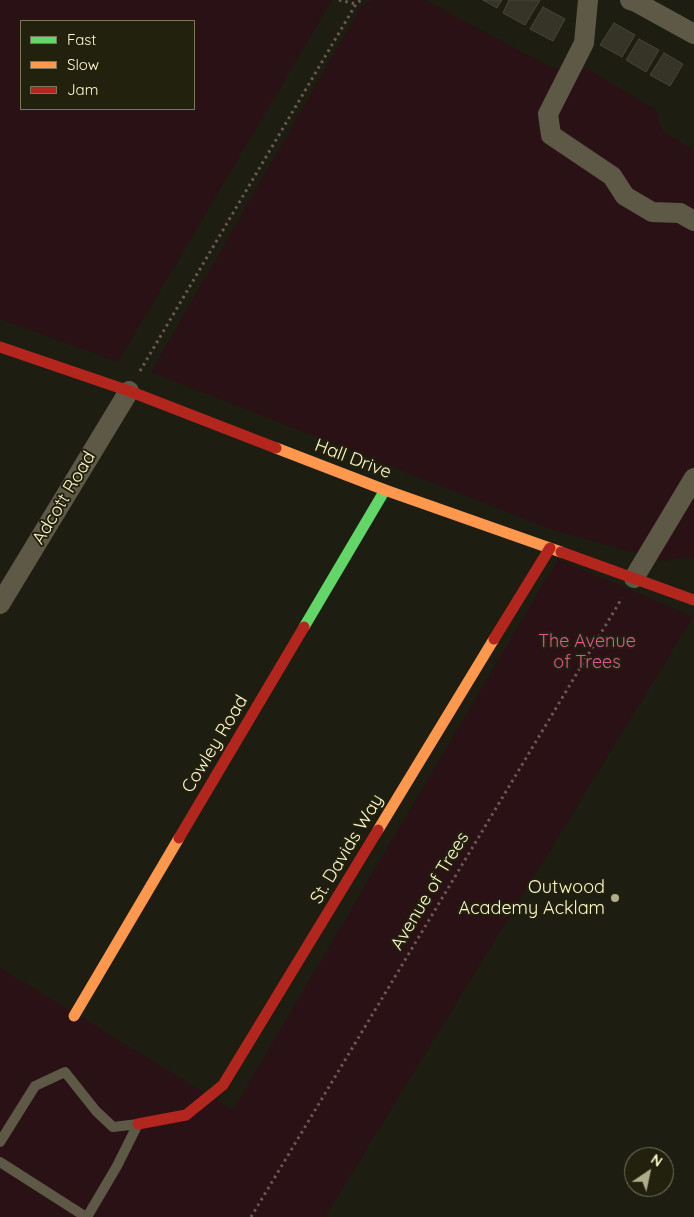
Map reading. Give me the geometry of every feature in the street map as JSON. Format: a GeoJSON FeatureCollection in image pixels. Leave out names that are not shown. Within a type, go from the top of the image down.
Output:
{"type":"FeatureCollection","features":[{"type":"Feature","properties":{"kind":"street"},"geometry":{"type":"LineString","coordinates":[[588,0],[584,43],[548,114],[551,135],[612,176],[625,196],[652,212],[680,213],[694,220]]}},
{"type":"Feature","properties":{"kind":"street"},"geometry":{"type":"LineString","coordinates":[[630,0],[694,34]]}},
{"type":"Feature","properties":{"kind":"street","name":"Hall Drive"},"geometry":{"type":"LineString","coordinates":[[0,347],[129,391],[385,490],[694,600]]}},
{"type":"Feature","properties":{"kind":"street","name":"Adcott Road"},"geometry":{"type":"LineString","coordinates":[[0,604],[129,391]]}},
{"type":"Feature","properties":{"kind":"street"},"geometry":{"type":"LineString","coordinates":[[634,578],[694,478]]}},
{"type":"Feature","properties":{"kind":"street","name":"Cowley Road"},"geometry":{"type":"LineString","coordinates":[[74,1016],[385,490]]}},
{"type":"Feature","properties":{"kind":"street","name":"St. Davids Way"},"geometry":{"type":"LineString","coordinates":[[138,1124],[186,1115],[224,1085],[550,548]]}},
{"type":"Feature","properties":{"kind":"lane"},"geometry":{"type":"LineString","coordinates":[[0,1142],[35,1086],[65,1072],[96,1111],[114,1126],[138,1124]]}},
{"type":"Feature","properties":{"kind":"lane"},"geometry":{"type":"LineString","coordinates":[[0,1162],[87,1217],[117,1166],[138,1124]]}},
{"type":"Feature","properties":{"kind":"path"},"geometry":{"type":"LineString","coordinates":[[339,0],[356,4]]}},
{"type":"Feature","properties":{"kind":"path"},"geometry":{"type":"LineString","coordinates":[[129,391],[356,4],[361,0]]}},
{"type":"Feature","properties":{"kind":"path","name":"Avenue of Trees"},"geometry":{"type":"LineString","coordinates":[[250,1217],[634,578]]}},
{"type":"Feature","properties":{"kind":"green space"},"geometry":{"type":"Polygon","coordinates":[[[0,0],[332,0],[118,362],[0,319],[0,0]]]}},
{"type":"Feature","properties":{"kind":"green space"},"geometry":{"type":"Polygon","coordinates":[[[372,0],[425,0],[554,69],[587,69],[656,110],[663,132],[694,150],[694,559],[687,557],[664,561],[550,529],[151,372],[361,7],[372,0]]]}},
{"type":"Feature","properties":{"kind":"green space","name":"The Avenue of Trees"},"geometry":{"type":"Polygon","coordinates":[[[558,559],[693,617],[325,1217],[0,1217],[0,968],[233,1110],[558,559]]]}},
{"type":"Feature","properties":{"kind":"building"},"geometry":{"type":"Polygon","coordinates":[[[483,0],[502,0],[497,8],[483,0]]]}},
{"type":"Feature","properties":{"kind":"building"},"geometry":{"type":"Polygon","coordinates":[[[509,0],[540,0],[525,25],[503,13],[509,0]]]}},
{"type":"Feature","properties":{"kind":"building"},"geometry":{"type":"Polygon","coordinates":[[[543,7],[565,19],[553,41],[530,29],[543,7]]]}},
{"type":"Feature","properties":{"kind":"building"},"geometry":{"type":"Polygon","coordinates":[[[614,23],[635,35],[622,57],[600,45],[614,23]]]}},
{"type":"Feature","properties":{"kind":"building"},"geometry":{"type":"Polygon","coordinates":[[[639,39],[659,50],[646,72],[626,60],[639,39]]]}},
{"type":"Feature","properties":{"kind":"building"},"geometry":{"type":"Polygon","coordinates":[[[664,53],[683,64],[670,86],[650,75],[664,53]]]}},
{"type":"Feature","properties":{"kind":"traffic: fast"},"geometry":{"type":"LineString","coordinates":[[304,627],[385,490]]}},
{"type":"Feature","properties":{"kind":"traffic: slow"},"geometry":{"type":"LineString","coordinates":[[276,448],[385,490],[561,552]]}},
{"type":"Feature","properties":{"kind":"traffic: slow"},"geometry":{"type":"LineString","coordinates":[[378,830],[494,639]]}},
{"type":"Feature","properties":{"kind":"traffic: slow"},"geometry":{"type":"LineString","coordinates":[[74,1016],[179,838]]}},
{"type":"Feature","properties":{"kind":"traffic: jam"},"geometry":{"type":"LineString","coordinates":[[0,347],[129,391],[276,448]]}},
{"type":"Feature","properties":{"kind":"traffic: jam"},"geometry":{"type":"LineString","coordinates":[[494,639],[550,548]]}},
{"type":"Feature","properties":{"kind":"traffic: jam"},"geometry":{"type":"LineString","coordinates":[[561,552],[694,600]]}},
{"type":"Feature","properties":{"kind":"traffic: jam"},"geometry":{"type":"LineString","coordinates":[[179,838],[304,627]]}},
{"type":"Feature","properties":{"kind":"traffic: jam"},"geometry":{"type":"LineString","coordinates":[[138,1124],[186,1115],[223,1085],[378,830]]}},
{"type":"Feature","properties":{"kind":"place","name":"Outwood Academy Acklam"},"geometry":{"type":"Point","coordinates":[615,898]}}]}
